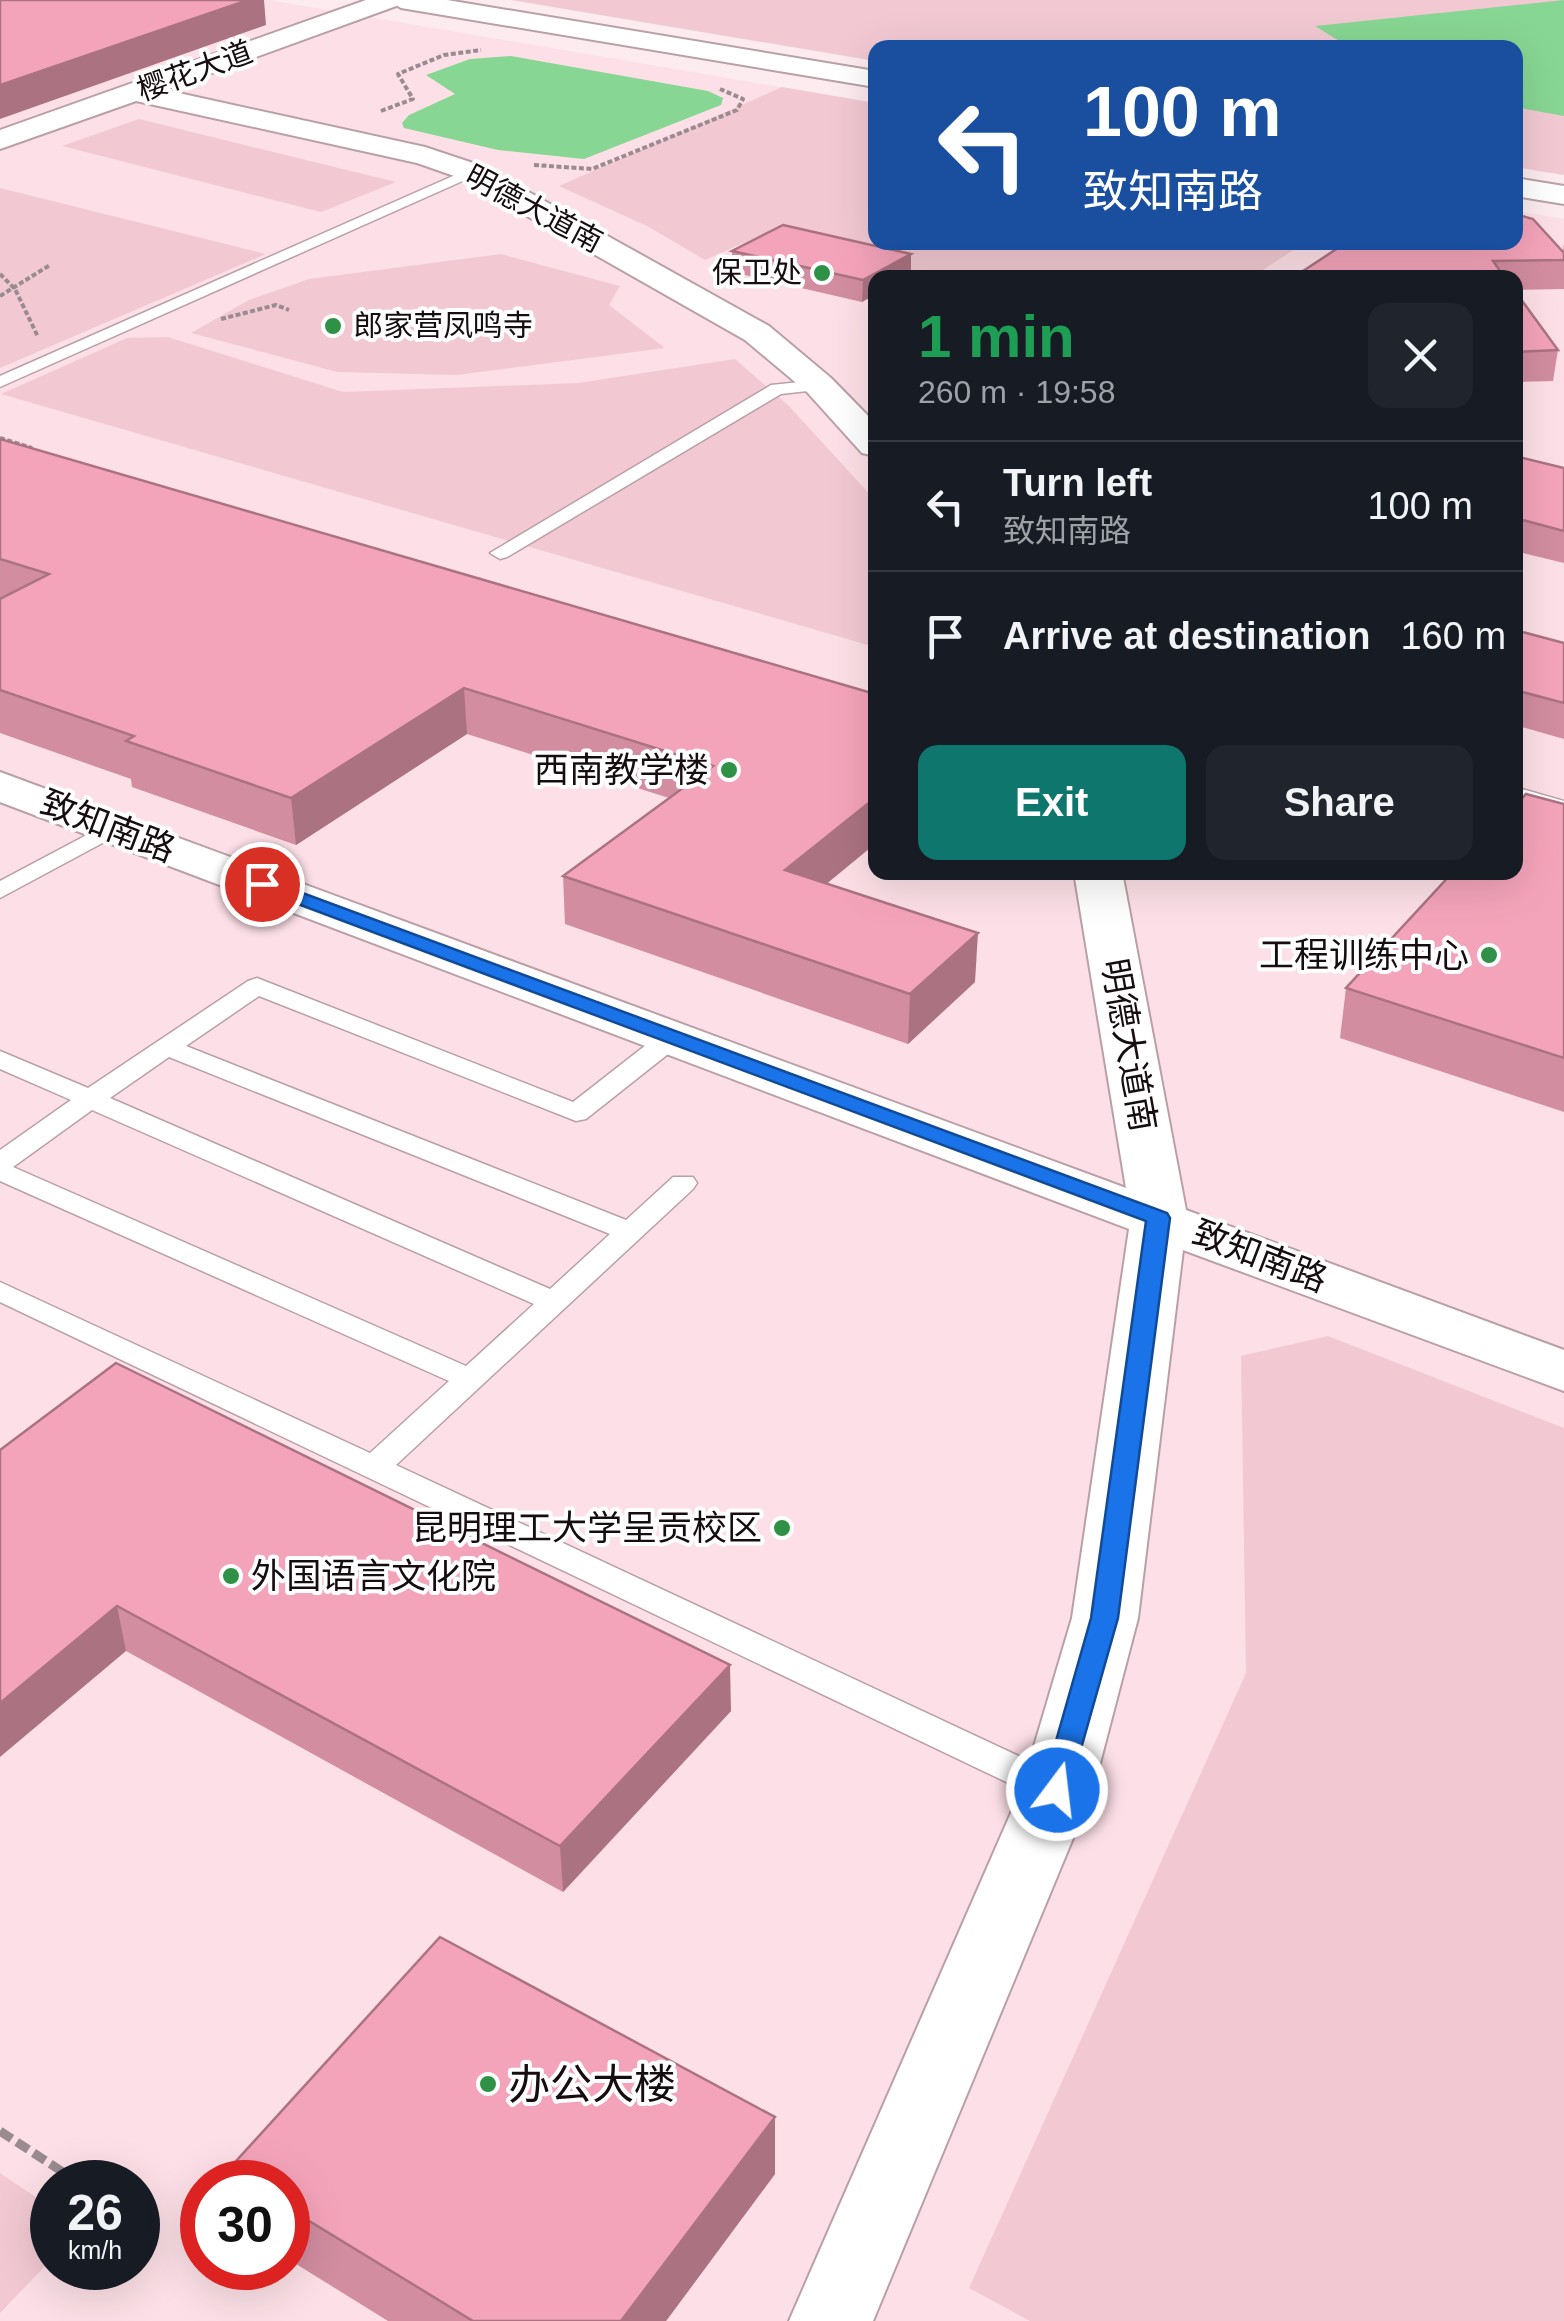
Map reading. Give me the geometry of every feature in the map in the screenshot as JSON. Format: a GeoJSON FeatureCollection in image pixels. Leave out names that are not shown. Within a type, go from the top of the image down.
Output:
{"type":"FeatureCollection","features":[{"type":"Feature","properties":{"kind":"street","name":"樱花大道"},"geometry":{"type":"LineString","coordinates":[[0,140],[390,0]]}},
{"type":"Feature","properties":{"kind":"street"},"geometry":{"type":"LineString","coordinates":[[401,0],[868,79]]}},
{"type":"Feature","properties":{"kind":"street","name":"明德大道南"},"geometry":{"type":"LineString","coordinates":[[135,92],[425,156],[471,172],[758,333],[819,386],[868,437]]}},
{"type":"Feature","properties":{"kind":"street"},"geometry":{"type":"LineString","coordinates":[[1523,188],[1564,195]]}},
{"type":"Feature","properties":{"kind":"street","name":"致知南路"},"geometry":{"type":"LineString","coordinates":[[1,787],[1564,1372]]}},
{"type":"Feature","properties":{"kind":"street","name":"明德大道南"},"geometry":{"type":"LineString","coordinates":[[831,2321],[1057,1790],[1104,1618],[1158,1218],[1099,880]]}},
{"type":"Feature","properties":{"kind":"lane"},"geometry":{"type":"LineString","coordinates":[[0,382],[471,172]]}},
{"type":"Feature","properties":{"kind":"lane"},"geometry":{"type":"LineString","coordinates":[[500,553],[778,390],[819,386]]}},
{"type":"Feature","properties":{"kind":"lane"},"geometry":{"type":"LineString","coordinates":[[1523,796],[1564,808]]}},
{"type":"Feature","properties":{"kind":"lane"},"geometry":{"type":"LineString","coordinates":[[0,891],[113,828]]}},
{"type":"Feature","properties":{"kind":"lane"},"geometry":{"type":"LineString","coordinates":[[0,1163],[257,986],[576,1113],[673,1036]]}},
{"type":"Feature","properties":{"kind":"lane"},"geometry":{"type":"LineString","coordinates":[[167,1047],[630,1232]]}},
{"type":"Feature","properties":{"kind":"lane"},"geometry":{"type":"LineString","coordinates":[[0,1059],[554,1302]]}},
{"type":"Feature","properties":{"kind":"lane"},"geometry":{"type":"LineString","coordinates":[[0,1170],[470,1379]]}},
{"type":"Feature","properties":{"kind":"lane"},"geometry":{"type":"LineString","coordinates":[[372,1469],[682,1183]]}},
{"type":"Feature","properties":{"kind":"lane"},"geometry":{"type":"LineString","coordinates":[[0,1291],[1057,1790]]}},
{"type":"Feature","properties":{"kind":"path"},"geometry":{"type":"LineString","coordinates":[[375,113],[413,99],[398,74],[444,55],[489,50]]}},
{"type":"Feature","properties":{"kind":"path"},"geometry":{"type":"LineString","coordinates":[[471,172],[501,159],[554,168],[592,169],[737,110],[743,99],[719,89]]}},
{"type":"Feature","properties":{"kind":"path"},"geometry":{"type":"LineString","coordinates":[[0,296],[50,265]]}},
{"type":"Feature","properties":{"kind":"path"},"geometry":{"type":"LineString","coordinates":[[0,274],[14,289],[50,360]]}},
{"type":"Feature","properties":{"kind":"path"},"geometry":{"type":"LineString","coordinates":[[0,438],[38,450]]}},
{"type":"Feature","properties":{"kind":"path"},"geometry":{"type":"LineString","coordinates":[[0,2132],[44,2160]]}},
{"type":"Feature","properties":{"kind":"shaded area","name":"昆明理工大学呈贡校区"},"geometry":{"type":"Polygon","coordinates":[[[0,0],[269,0],[868,102],[868,250],[1523,250],[1523,212],[1564,219],[1564,2321],[0,2321],[0,0]]]}},
{"type":"Feature","properties":{"kind":"shaded area"},"geometry":{"type":"Polygon","coordinates":[[[511,0],[1564,0],[1564,175],[1523,168],[1523,40],[868,40],[868,60],[511,0]]]}},
{"type":"Feature","properties":{"kind":"shaded area"},"geometry":{"type":"Polygon","coordinates":[[[1564,0],[1564,116],[1523,108],[1523,40],[1338,40],[1315,26],[1564,0]]]}},
{"type":"Feature","properties":{"kind":"shaded area"},"geometry":{"type":"Polygon","coordinates":[[[511,56],[708,91],[723,98],[721,105],[584,159],[498,150],[404,128],[402,123],[409,115],[455,94],[426,75],[470,59],[511,56]]]}},
{"type":"Feature","properties":{"kind":"shaded area"},"geometry":{"type":"Polygon","coordinates":[[[782,87],[868,102],[868,250],[1293,250],[1263,270],[899,270],[755,238],[705,260],[649,227],[559,186],[782,87]]]}},
{"type":"Feature","properties":{"kind":"shaded area"},"geometry":{"type":"Polygon","coordinates":[[[139,119],[396,182],[321,212],[62,146],[139,119]]]}},
{"type":"Feature","properties":{"kind":"shaded area"},"geometry":{"type":"Polygon","coordinates":[[[0,188],[266,254],[0,368],[0,188]]]}},
{"type":"Feature","properties":{"kind":"shaded area"},"geometry":{"type":"Polygon","coordinates":[[[501,254],[620,286],[609,305],[665,348],[457,375],[337,372],[191,333],[249,300],[309,279],[501,254]]]}},
{"type":"Feature","properties":{"kind":"shaded area"},"geometry":{"type":"Polygon","coordinates":[[[168,337],[343,392],[578,383],[735,359],[788,405],[868,492],[868,645],[1,394],[127,338],[168,337]]]}},
{"type":"Feature","properties":{"kind":"shaded area"},"geometry":{"type":"Polygon","coordinates":[[[1328,1336],[1564,1428],[1564,2321],[1030,2321],[969,2288],[1246,1673],[1241,1356],[1328,1336]]]}},
{"type":"Feature","properties":{"kind":"shaded area"},"geometry":{"type":"Polygon","coordinates":[[[0,2173],[30,2193],[30,2282],[0,2313],[0,2173]]]}},
{"type":"Feature","properties":{"kind":"building"},"geometry":{"type":"Polygon","coordinates":[[[0,0],[248,0],[0,85],[0,0]]]}},
{"type":"Feature","properties":{"kind":"building"},"geometry":{"type":"Polygon","coordinates":[[[1523,216],[1533,219],[1564,253],[1564,260],[1493,261],[1499,270],[1305,270],[1335,250],[1523,250],[1523,216]]]}},
{"type":"Feature","properties":{"kind":"building"},"geometry":{"type":"Polygon","coordinates":[[[783,225],[868,244],[868,250],[911,254],[881,270],[868,270],[868,277],[863,280],[732,251],[783,225]]]}},
{"type":"Feature","properties":{"kind":"building"},"geometry":{"type":"Polygon","coordinates":[[[1523,302],[1558,350],[1523,352],[1523,302]]]}},
{"type":"Feature","properties":{"kind":"building","name":"西南教学楼"},"geometry":{"type":"Polygon","coordinates":[[[0,439],[868,692],[868,804],[785,870],[978,933],[910,994],[563,876],[713,766],[464,688],[291,798],[126,741],[134,736],[0,690],[0,599],[49,574],[0,559],[0,439]]]}},
{"type":"Feature","properties":{"kind":"building"},"geometry":{"type":"Polygon","coordinates":[[[1523,458],[1564,468],[1564,531],[1523,520],[1523,458]]]}},
{"type":"Feature","properties":{"kind":"building"},"geometry":{"type":"Polygon","coordinates":[[[1523,632],[1564,643],[1564,703],[1523,692],[1523,632]]]}},
{"type":"Feature","properties":{"kind":"building","name":"工程训练中心"},"geometry":{"type":"Polygon","coordinates":[[[1526,794],[1564,804],[1564,1058],[1346,988],[1446,880],[1523,880],[1526,794]]]}},
{"type":"Feature","properties":{"kind":"building","name":"外国语言文化院"},"geometry":{"type":"Polygon","coordinates":[[[116,1363],[730,1665],[560,1846],[117,1606],[0,1703],[0,1450],[116,1363]]]}},
{"type":"Feature","properties":{"kind":"building","name":"办公大楼"},"geometry":{"type":"Polygon","coordinates":[[[440,1937],[775,2117],[621,2321],[473,2321],[310,2221],[310,2160],[237,2160],[440,1937]]]}},
{"type":"Feature","properties":{"kind":"place","name":"保卫处"},"geometry":{"type":"Point","coordinates":[822,273]}},
{"type":"Feature","properties":{"kind":"place","name":"郎家营凤鸣寺"},"geometry":{"type":"Point","coordinates":[333,326]}},
{"type":"Feature","properties":{"kind":"place","name":"西南教学楼"},"geometry":{"type":"Point","coordinates":[729,770]}},
{"type":"Feature","properties":{"kind":"place","name":"工程训练中心"},"geometry":{"type":"Point","coordinates":[1489,955]}},
{"type":"Feature","properties":{"kind":"place","name":"昆明理工大学呈贡校区"},"geometry":{"type":"Point","coordinates":[782,1528]}},
{"type":"Feature","properties":{"kind":"place","name":"外国语言文化院"},"geometry":{"type":"Point","coordinates":[231,1576]}},
{"type":"Feature","properties":{"kind":"place","name":"办公大楼"},"geometry":{"type":"Point","coordinates":[488,2084]}},
{"type":"Feature","properties":{"kind":"route"},"geometry":{"type":"LineString","coordinates":[[262,884],[1158,1218],[1104,1618],[1057,1790]]}}]}
